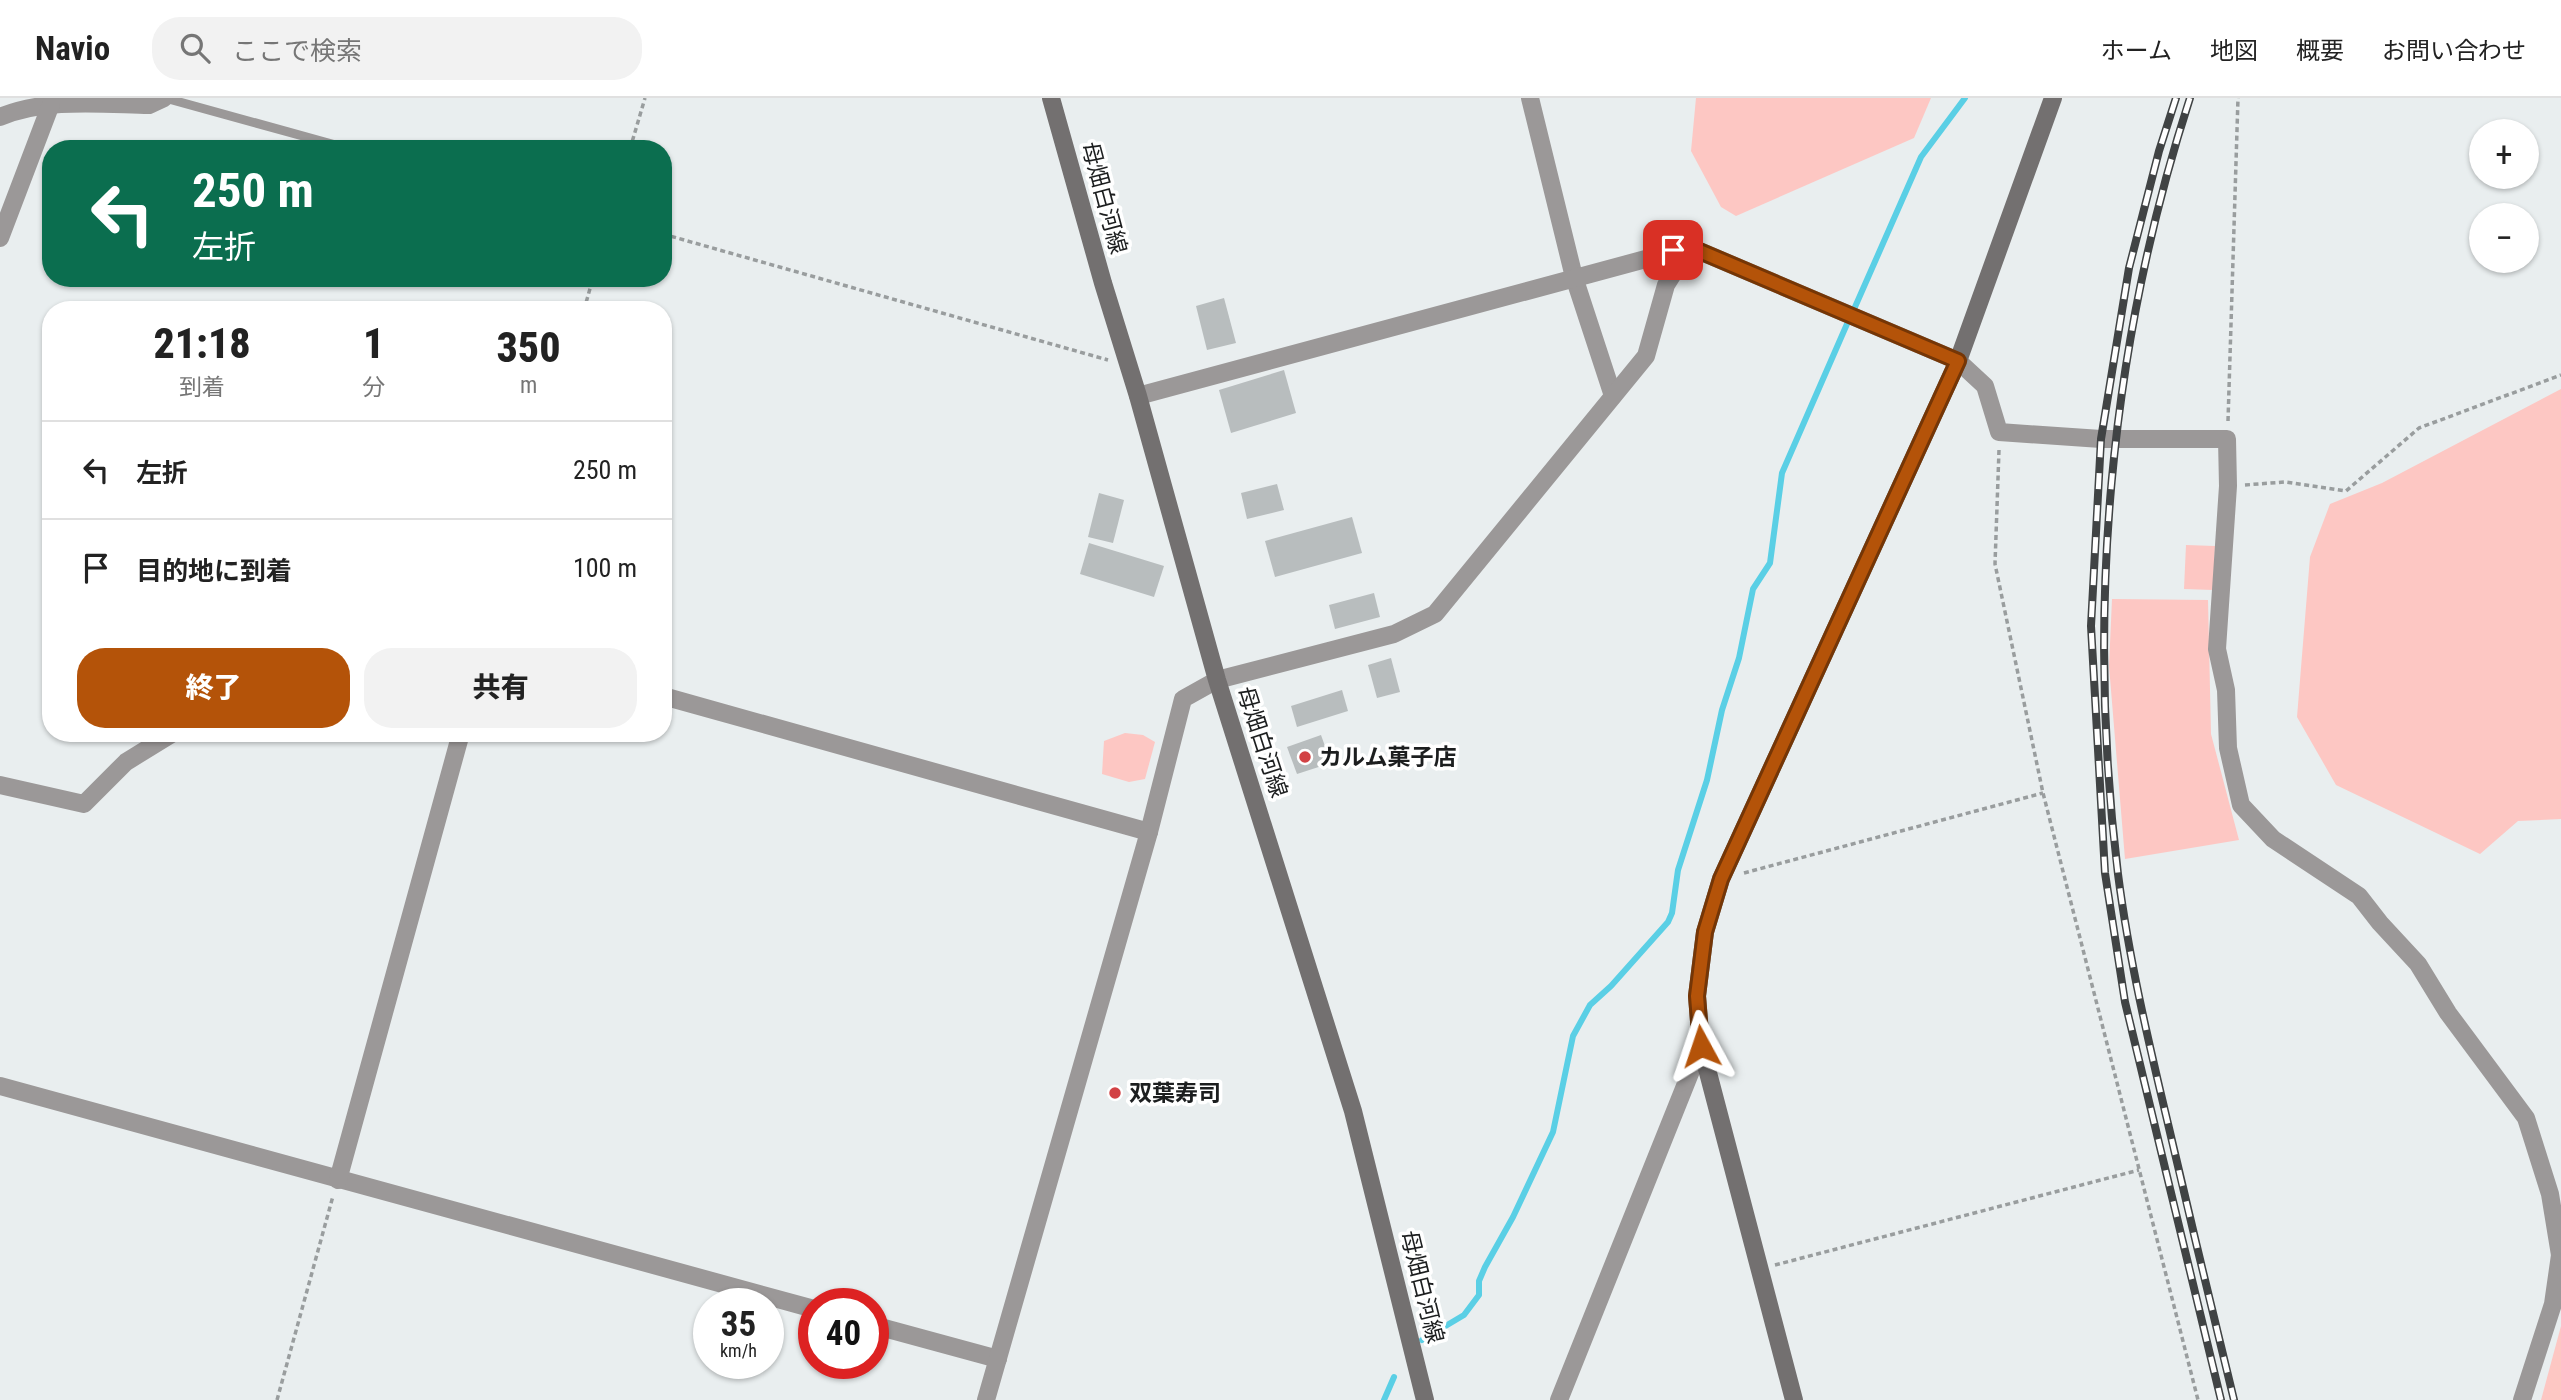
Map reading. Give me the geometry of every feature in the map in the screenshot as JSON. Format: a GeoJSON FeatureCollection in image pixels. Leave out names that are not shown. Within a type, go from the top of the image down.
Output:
{"type":"FeatureCollection","features":[{"type":"Feature","properties":{"kind":"street"},"geometry":{"type":"LineString","coordinates":[[0,117],[19,108],[51,104],[149,105],[165,98]]}},
{"type":"Feature","properties":{"kind":"street","name":"母畑白河線"},"geometry":{"type":"LineString","coordinates":[[1051,98],[1217,680],[1353,1111],[1425,1400]]}},
{"type":"Feature","properties":{"kind":"street"},"geometry":{"type":"LineString","coordinates":[[1530,98],[1574,277],[1613,396]]}},
{"type":"Feature","properties":{"kind":"street"},"geometry":{"type":"LineString","coordinates":[[1794,1400],[1701,1046],[1697,996],[1705,932],[1721,879],[1958,361],[2053,98]]}},
{"type":"Feature","properties":{"kind":"street"},"geometry":{"type":"LineString","coordinates":[[0,238],[51,104]]}},
{"type":"Feature","properties":{"kind":"street"},"geometry":{"type":"LineString","coordinates":[[986,1400],[1149,832],[1183,699],[1217,680],[1394,634],[1435,614],[1646,356],[1667,285],[1690,247]]}},
{"type":"Feature","properties":{"kind":"street"},"geometry":{"type":"LineString","coordinates":[[1138,396],[1690,247],[1958,361],[1985,386],[1999,432],[2101,439],[2227,439],[2228,486],[2217,649],[2226,690],[2228,748],[2241,805],[2273,839],[2359,897],[2418,964],[2448,1013],[2526,1118],[2550,1194],[2560,1255],[2553,1304],[2522,1400]]}},
{"type":"Feature","properties":{"kind":"street"},"geometry":{"type":"LineString","coordinates":[[672,699],[1149,832]]}},
{"type":"Feature","properties":{"kind":"street"},"geometry":{"type":"LineString","coordinates":[[0,785],[84,804],[126,762],[158,742]]}},
{"type":"Feature","properties":{"kind":"street"},"geometry":{"type":"LineString","coordinates":[[338,1180],[459,742]]}},
{"type":"Feature","properties":{"kind":"street"},"geometry":{"type":"LineString","coordinates":[[1559,1400],[1701,1046]]}},
{"type":"Feature","properties":{"kind":"street"},"geometry":{"type":"LineString","coordinates":[[0,1086],[798,1305]]}},
{"type":"Feature","properties":{"kind":"street"},"geometry":{"type":"LineString","coordinates":[[889,1329],[998,1359]]}},
{"type":"Feature","properties":{"kind":"lane"},"geometry":{"type":"LineString","coordinates":[[165,98],[317,140]]}},
{"type":"Feature","properties":{"kind":"path"},"geometry":{"type":"LineString","coordinates":[[633,140],[645,98]]}},
{"type":"Feature","properties":{"kind":"path"},"geometry":{"type":"LineString","coordinates":[[2227,439],[2238,98]]}},
{"type":"Feature","properties":{"kind":"path"},"geometry":{"type":"LineString","coordinates":[[672,237],[1097,359],[1127,363]]}},
{"type":"Feature","properties":{"kind":"path"},"geometry":{"type":"LineString","coordinates":[[2228,486],[2285,482],[2346,491],[2419,428],[2561,375]]}},
{"type":"Feature","properties":{"kind":"path"},"geometry":{"type":"LineString","coordinates":[[1999,432],[1995,564],[2043,793],[2197,1400]]}},
{"type":"Feature","properties":{"kind":"path"},"geometry":{"type":"LineString","coordinates":[[1721,879],[2043,793]]}},
{"type":"Feature","properties":{"kind":"path"},"geometry":{"type":"LineString","coordinates":[[1759,1269],[2139,1170]]}},
{"type":"Feature","properties":{"kind":"path"},"geometry":{"type":"LineString","coordinates":[[277,1400],[338,1180]]}},
{"type":"Feature","properties":{"kind":"shaded area"},"geometry":{"type":"Polygon","coordinates":[[[1696,98],[1931,98],[1914,138],[1736,216],[1721,207],[1691,151],[1696,98]]]}},
{"type":"Feature","properties":{"kind":"shaded area"},"geometry":{"type":"Polygon","coordinates":[[[2561,389],[2561,819],[2518,821],[2480,854],[2336,785],[2297,717],[2310,557],[2330,504],[2382,483],[2561,389]]]}},
{"type":"Feature","properties":{"kind":"shaded area"},"geometry":{"type":"Polygon","coordinates":[[[2186,545],[2215,546],[2213,590],[2184,589],[2186,545]]]}},
{"type":"Feature","properties":{"kind":"shaded area"},"geometry":{"type":"Polygon","coordinates":[[[2112,599],[2208,600],[2211,734],[2239,840],[2125,859],[2109,666],[2112,599]]]}},
{"type":"Feature","properties":{"kind":"shaded area"},"geometry":{"type":"Polygon","coordinates":[[[1125,733],[1143,735],[1155,742],[1145,779],[1129,782],[1102,774],[1104,741],[1125,733]]]}},
{"type":"Feature","properties":{"kind":"shaded area"},"geometry":{"type":"Polygon","coordinates":[[[2561,1326],[2561,1400],[2541,1400],[2561,1326]]]}},
{"type":"Feature","properties":{"kind":"building"},"geometry":{"type":"Polygon","coordinates":[[[1224,298],[1236,343],[1207,350],[1196,306],[1224,298]]]}},
{"type":"Feature","properties":{"kind":"building"},"geometry":{"type":"Polygon","coordinates":[[[1284,370],[1296,413],[1231,433],[1219,390],[1284,370]]]}},
{"type":"Feature","properties":{"kind":"building"},"geometry":{"type":"Polygon","coordinates":[[[1277,484],[1284,510],[1247,519],[1241,493],[1277,484]]]}},
{"type":"Feature","properties":{"kind":"building"},"geometry":{"type":"Polygon","coordinates":[[[1099,493],[1124,500],[1113,543],[1088,537],[1099,493]]]}},
{"type":"Feature","properties":{"kind":"building"},"geometry":{"type":"Polygon","coordinates":[[[1352,517],[1362,553],[1275,577],[1265,541],[1352,517]]]}},
{"type":"Feature","properties":{"kind":"building"},"geometry":{"type":"Polygon","coordinates":[[[1089,543],[1164,566],[1154,597],[1080,574],[1089,543]]]}},
{"type":"Feature","properties":{"kind":"building"},"geometry":{"type":"Polygon","coordinates":[[[1374,593],[1380,617],[1335,629],[1329,605],[1374,593]]]}},
{"type":"Feature","properties":{"kind":"building"},"geometry":{"type":"Polygon","coordinates":[[[1391,658],[1400,692],[1377,698],[1368,665],[1391,658]]]}},
{"type":"Feature","properties":{"kind":"building"},"geometry":{"type":"Polygon","coordinates":[[[1342,690],[1348,711],[1297,727],[1291,706],[1342,690]]]}},
{"type":"Feature","properties":{"kind":"building"},"geometry":{"type":"Polygon","coordinates":[[[1321,735],[1331,763],[1297,774],[1287,747],[1321,735]]]}},
{"type":"Feature","properties":{"kind":"waterway"},"geometry":{"type":"LineString","coordinates":[[1855,307],[1921,157],[1965,98]]}},
{"type":"Feature","properties":{"kind":"waterway"},"geometry":{"type":"LineString","coordinates":[[1422,1340],[1464,1315],[1479,1295],[1479,1281],[1485,1267],[1513,1217],[1553,1132],[1573,1036],[1590,1005],[1611,986],[1668,922],[1672,913],[1678,870],[1707,780],[1722,710],[1739,658],[1753,589],[1770,563],[1782,473],[1847,324]]}},
{"type":"Feature","properties":{"kind":"waterway"},"geometry":{"type":"LineString","coordinates":[[1384,1400],[1394,1377]]}},
{"type":"Feature","properties":{"kind":"railway"},"geometry":{"type":"LineString","coordinates":[[2176,98],[2159,151],[2129,268],[2101,439],[2091,626],[2105,873],[2125,1002],[2221,1400]]}},
{"type":"Feature","properties":{"kind":"railway"},"geometry":{"type":"LineString","coordinates":[[2190,98],[2162,192],[2140,288],[2123,384],[2105,580],[2104,678],[2118,874],[2128,938],[2154,1065],[2234,1400]]}},
{"type":"Feature","properties":{"kind":"place","name":"カルム菓子店"},"geometry":{"type":"Point","coordinates":[1305,757]}},
{"type":"Feature","properties":{"kind":"place","name":"双葉寿司"},"geometry":{"type":"Point","coordinates":[1115,1093]}},
{"type":"Feature","properties":{"kind":"route"},"geometry":{"type":"LineString","coordinates":[[1673,250],[1690,247],[1958,361],[1721,879],[1705,932],[1697,996],[1701,1046]]}}]}
